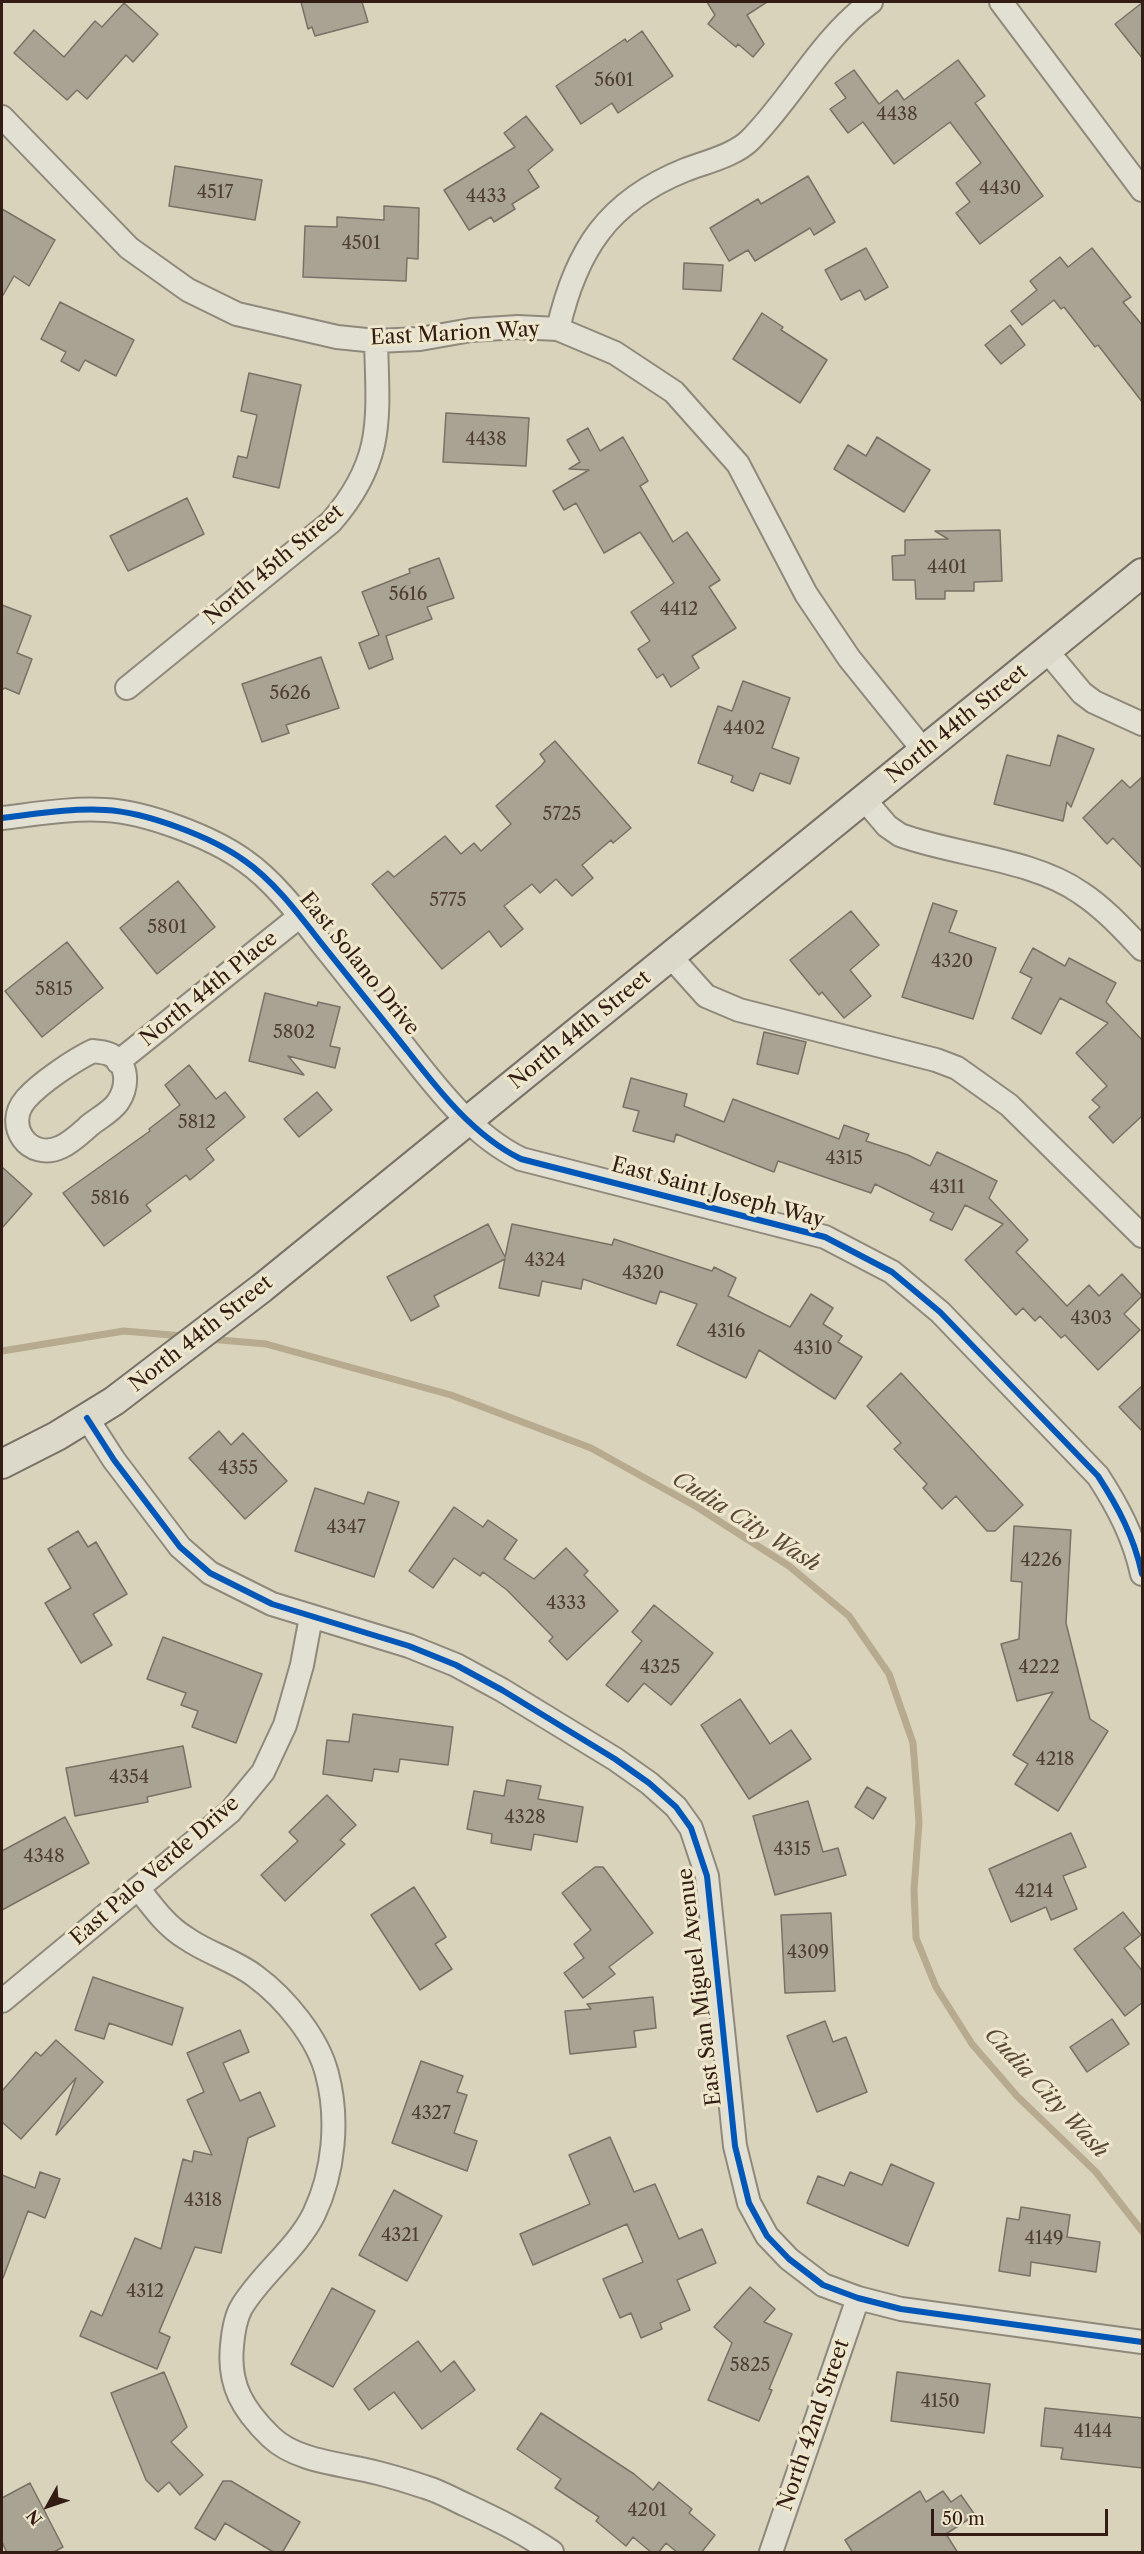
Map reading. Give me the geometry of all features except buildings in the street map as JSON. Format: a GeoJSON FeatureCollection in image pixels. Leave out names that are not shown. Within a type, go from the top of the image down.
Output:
{"type":"FeatureCollection","features":[{"type":"Feature","properties":{"kind":"main road","name":"North 44th Street"},"geometry":{"type":"LineString","coordinates":[[2,1464],[87,1418],[175,1356],[262,1288],[1143,573]]}},
{"type":"Feature","properties":{"kind":"street"},"geometry":{"type":"LineString","coordinates":[[558,329],[565,298],[585,250],[609,218],[638,193],[665,178],[731,152],[750,141],[816,55],[859,10],[871,2]]}},
{"type":"Feature","properties":{"kind":"street"},"geometry":{"type":"LineString","coordinates":[[1001,2],[1143,190]]}},
{"type":"Feature","properties":{"kind":"street","name":"East Marion Way"},"geometry":{"type":"LineString","coordinates":[[2,117],[129,248],[188,290],[237,314],[337,337],[376,341],[420,339],[471,330],[506,327],[558,329],[615,353],[674,392],[738,464],[806,594],[849,658],[924,751]]}},
{"type":"Feature","properties":{"kind":"street","name":"North 45th Street"},"geometry":{"type":"LineString","coordinates":[[127,688],[331,522],[350,500],[373,452],[378,406],[376,341]]}},
{"type":"Feature","properties":{"kind":"street"},"geometry":{"type":"LineString","coordinates":[[1047,651],[1082,693],[1094,702],[1143,723]]}},
{"type":"Feature","properties":{"kind":"street"},"geometry":{"type":"LineString","coordinates":[[864,799],[887,826],[900,835],[1055,879],[1080,892],[1112,918],[1143,949]]}},
{"type":"Feature","properties":{"kind":"street","name":"East Solano Drive"},"geometry":{"type":"LineString","coordinates":[[2,818],[56,811],[107,810],[155,820],[203,837],[246,861],[300,916],[428,1077],[468,1120]]}},
{"type":"Feature","properties":{"kind":"street","name":"North 44th Place"},"geometry":{"type":"LineString","coordinates":[[118,1062],[300,916]]}},
{"type":"Feature","properties":{"kind":"street"},"geometry":{"type":"LineString","coordinates":[[671,957],[706,996],[739,1010],[936,1060],[957,1068],[1009,1105],[1143,1236]]}},
{"type":"Feature","properties":{"kind":"street"},"geometry":{"type":"LineString","coordinates":[[93,1051],[111,1055],[118,1062],[124,1069],[126,1087],[117,1104],[68,1144],[51,1152],[41,1150],[32,1148],[19,1134],[17,1115],[26,1099],[75,1059],[93,1051]]}},
{"type":"Feature","properties":{"kind":"street","name":"East Saint Joseph Way"},"geometry":{"type":"LineString","coordinates":[[468,1120],[503,1150],[521,1159],[825,1238],[892,1272],[940,1312],[1098,1476],[1123,1517],[1136,1546],[1143,1574]]}},
{"type":"Feature","properties":{"kind":"street","name":"East San Miguel Avenue"},"geometry":{"type":"LineString","coordinates":[[87,1418],[114,1460],[180,1547],[210,1573],[272,1604],[409,1646],[456,1665],[502,1690],[615,1759],[649,1783],[676,1807],[691,1828],[707,1876],[735,2146],[749,2203],[767,2236],[789,2259],[823,2285],[858,2298],[901,2309],[1143,2342]]}},
{"type":"Feature","properties":{"kind":"street","name":"East Palo Verde Drive"},"geometry":{"type":"LineString","coordinates":[[2,2001],[230,1812],[263,1772],[285,1725],[303,1665],[311,1617]]}},
{"type":"Feature","properties":{"kind":"street"},"geometry":{"type":"LineString","coordinates":[[138,1888],[158,1914],[185,1938],[255,1976],[283,2000],[309,2034],[327,2073],[333,2113],[327,2183],[313,2216],[297,2240],[240,2309],[233,2333],[230,2367],[237,2393],[251,2415],[273,2439],[300,2454],[380,2473],[429,2488],[531,2537],[552,2553]]}},
{"type":"Feature","properties":{"kind":"street","name":"North 42nd Street"},"geometry":{"type":"LineString","coordinates":[[771,2553],[858,2298]]}},
{"type":"Feature","properties":{"kind":"waterway","name":"Cudia City Wash"},"geometry":{"type":"LineString","coordinates":[[2,1351],[124,1331],[183,1336]]}},
{"type":"Feature","properties":{"kind":"waterway","name":"Cudia City Wash"},"geometry":{"type":"LineString","coordinates":[[209,1339],[266,1344],[451,1395],[591,1448],[697,1507],[789,1566],[849,1616],[889,1674],[913,1743],[919,1822],[914,1890],[916,1938],[936,1987],[972,2044],[1017,2096],[1096,2172],[1142,2231]]}},
{"type":"Feature","properties":{"kind":"cycle path"},"geometry":{"type":"LineString","coordinates":[[2,818],[79,810],[105,810],[140,815],[178,827],[215,843],[256,869],[276,889],[458,1111],[504,1149],[521,1159],[825,1237],[892,1272],[940,1312],[1098,1476],[1135,1547],[1142,1574]]}},
{"type":"Feature","properties":{"kind":"cycle path"},"geometry":{"type":"LineString","coordinates":[[87,1418],[114,1460],[180,1547],[210,1573],[272,1604],[409,1646],[456,1665],[502,1690],[615,1759],[649,1783],[676,1807],[691,1828],[707,1876],[735,2146],[749,2203],[767,2236],[789,2259],[823,2285],[858,2298],[901,2309],[1142,2342]]}}]}
